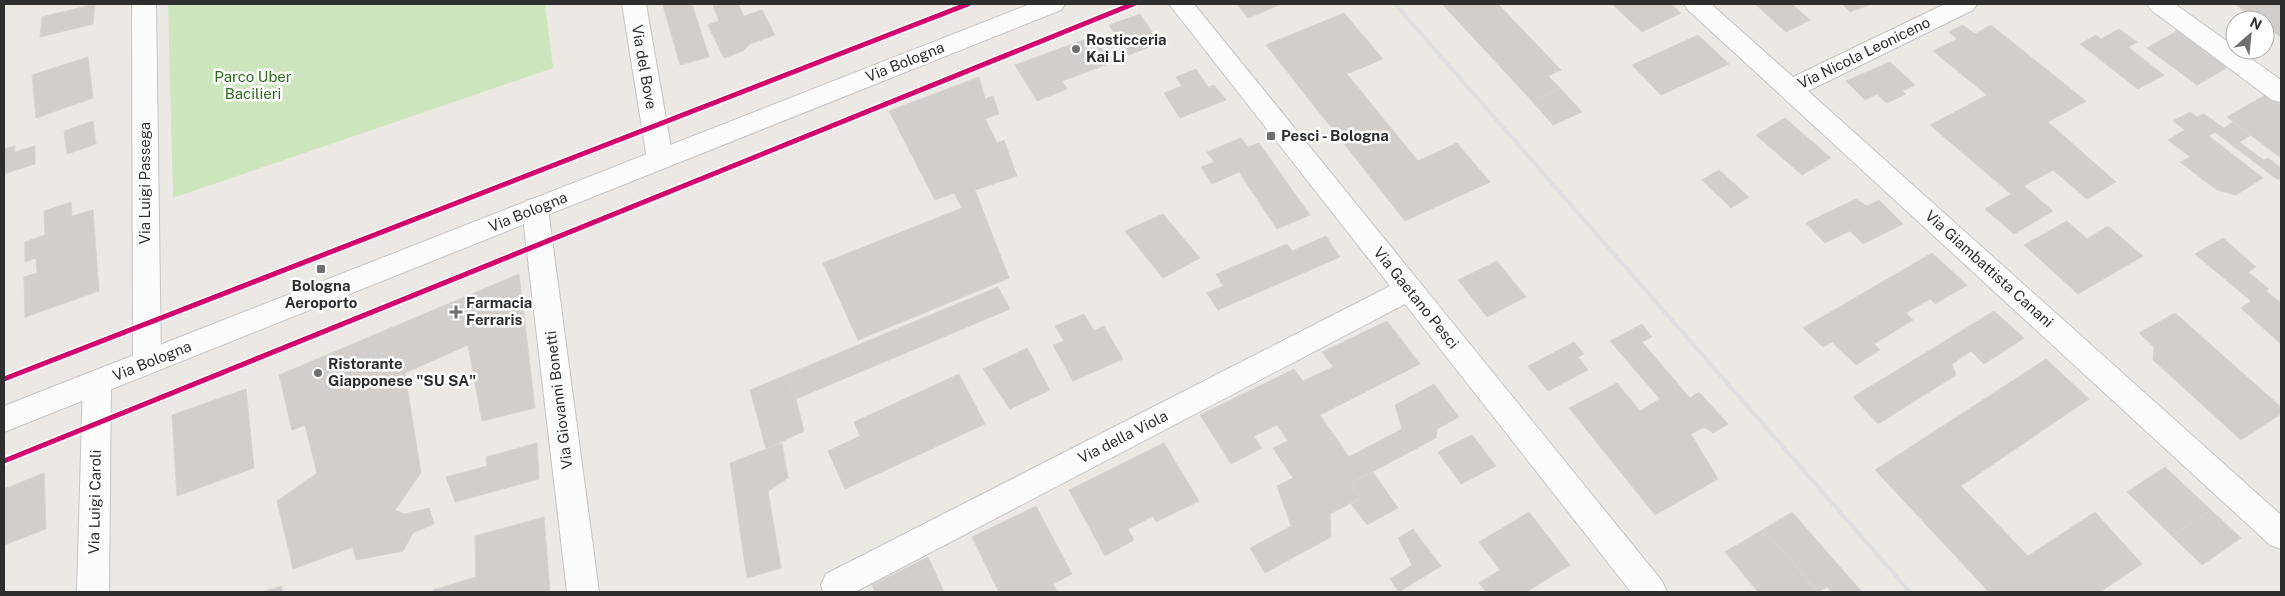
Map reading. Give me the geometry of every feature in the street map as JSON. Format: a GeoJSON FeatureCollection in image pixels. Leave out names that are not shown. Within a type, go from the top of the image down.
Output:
{"type":"FeatureCollection","features":[{"type":"Feature","properties":{"kind":"street","name":"Via Luigi Passega"},"geometry":{"type":"LineString","coordinates":[[144,4],[147,362]]}},
{"type":"Feature","properties":{"kind":"street","name":"Via del Bove"},"geometry":{"type":"LineString","coordinates":[[634,4],[660,159]]}},
{"type":"Feature","properties":{"kind":"street","name":"Via Bologna"},"geometry":{"type":"LineString","coordinates":[[4,419],[1053,4]]}},
{"type":"Feature","properties":{"kind":"street","name":"Via Gaetano Pesci"},"geometry":{"type":"LineString","coordinates":[[1181,4],[1651,592]]}},
{"type":"Feature","properties":{"kind":"street","name":"Via Giambattista Canani"},"geometry":{"type":"LineString","coordinates":[[1696,4],[2281,535]]}},
{"type":"Feature","properties":{"kind":"street","name":"Via Nicola Leoniceno"},"geometry":{"type":"LineString","coordinates":[[1791,89],[1965,4]]}},
{"type":"Feature","properties":{"kind":"street"},"geometry":{"type":"LineString","coordinates":[[2159,4],[2281,93]]}},
{"type":"Feature","properties":{"kind":"street","name":"Via Giovanni Bonetti"},"geometry":{"type":"LineString","coordinates":[[535,209],[583,592]]}},
{"type":"Feature","properties":{"kind":"street","name":"Via della Viola"},"geometry":{"type":"LineString","coordinates":[[838,589],[1409,288]]}},
{"type":"Feature","properties":{"kind":"street","name":"Via Luigi Caroli"},"geometry":{"type":"LineString","coordinates":[[93,592],[97,382]]}},
{"type":"Feature","properties":{"kind":"green space","name":"Parco Uber Bacilieri"},"geometry":{"type":"Polygon","coordinates":[[[168,4],[545,4],[553,68],[173,198],[168,4]]]}},
{"type":"Feature","properties":{"kind":"building"},"geometry":{"type":"Polygon","coordinates":[[[95,4],[93,24],[40,37],[42,17],[95,4]]]}},
{"type":"Feature","properties":{"kind":"building"},"geometry":{"type":"Polygon","coordinates":[[[692,4],[709,57],[680,65],[663,5],[692,4]]]}},
{"type":"Feature","properties":{"kind":"building"},"geometry":{"type":"Polygon","coordinates":[[[738,4],[744,16],[762,10],[775,35],[750,44],[743,51],[724,58],[708,25],[719,21],[713,6],[738,4]]]}},
{"type":"Feature","properties":{"kind":"building"},"geometry":{"type":"Polygon","coordinates":[[[1237,4],[1282,4],[1248,18],[1237,4]]]}},
{"type":"Feature","properties":{"kind":"building"},"geometry":{"type":"Polygon","coordinates":[[[1442,4],[1498,4],[1561,70],[1548,76],[1560,88],[1532,101],[1442,4]]]}},
{"type":"Feature","properties":{"kind":"building"},"geometry":{"type":"Polygon","coordinates":[[[1612,4],[1671,4],[1681,13],[1642,32],[1612,4]]]}},
{"type":"Feature","properties":{"kind":"building"},"geometry":{"type":"Polygon","coordinates":[[[1755,4],[1792,4],[1810,20],[1786,32],[1755,4]]]}},
{"type":"Feature","properties":{"kind":"building"},"geometry":{"type":"Polygon","coordinates":[[[1842,4],[1872,4],[1850,12],[1842,4]]]}},
{"type":"Feature","properties":{"kind":"building"},"geometry":{"type":"Polygon","coordinates":[[[2235,4],[2281,4],[2281,37],[2275,33],[2275,10],[2243,10],[2235,4]]]}},
{"type":"Feature","properties":{"kind":"building"},"geometry":{"type":"Polygon","coordinates":[[[1344,13],[1383,59],[1347,74],[1418,161],[1457,143],[1490,182],[1405,221],[1266,45],[1344,13]]]}},
{"type":"Feature","properties":{"kind":"building"},"geometry":{"type":"Polygon","coordinates":[[[1140,14],[1160,43],[1129,55],[1109,25],[1140,14]]]}},
{"type":"Feature","properties":{"kind":"building"},"geometry":{"type":"Polygon","coordinates":[[[1963,25],[1975,34],[1991,25],[2086,101],[2048,122],[2116,182],[2087,199],[2053,170],[2024,186],[2053,211],[2014,234],[1985,209],[2011,194],[1930,125],[1987,95],[1933,51],[1957,39],[1949,32],[1963,25]]]}},
{"type":"Feature","properties":{"kind":"building"},"geometry":{"type":"Polygon","coordinates":[[[2182,28],[2232,65],[2197,85],[2147,48],[2182,28]]]}},
{"type":"Feature","properties":{"kind":"building"},"geometry":{"type":"Polygon","coordinates":[[[2119,29],[2137,42],[2128,47],[2164,75],[2138,89],[2080,44],[2096,35],[2101,39],[2119,29]]]}},
{"type":"Feature","properties":{"kind":"building"},"geometry":{"type":"Polygon","coordinates":[[[1698,35],[1729,64],[1661,95],[1632,65],[1698,35]]]}},
{"type":"Feature","properties":{"kind":"building"},"geometry":{"type":"Polygon","coordinates":[[[1094,36],[1111,63],[1062,81],[1067,89],[1037,101],[1015,65],[1094,36]]]}},
{"type":"Feature","properties":{"kind":"building"},"geometry":{"type":"Polygon","coordinates":[[[88,57],[93,98],[36,118],[32,75],[88,57]]]}},
{"type":"Feature","properties":{"kind":"building"},"geometry":{"type":"Polygon","coordinates":[[[1890,62],[1915,85],[1902,91],[1906,94],[1887,103],[1877,94],[1865,100],[1846,81],[1890,62]]]}},
{"type":"Feature","properties":{"kind":"building"},"geometry":{"type":"Polygon","coordinates":[[[1196,69],[1208,87],[1214,85],[1226,100],[1180,118],[1164,93],[1182,86],[1176,77],[1196,69]]]}},
{"type":"Feature","properties":{"kind":"building"},"geometry":{"type":"Polygon","coordinates":[[[979,77],[985,99],[993,96],[999,114],[985,119],[997,143],[1004,140],[1017,176],[975,190],[1009,278],[858,340],[823,263],[962,208],[954,193],[935,200],[889,111],[979,77]]]}},
{"type":"Feature","properties":{"kind":"building"},"geometry":{"type":"Polygon","coordinates":[[[1560,88],[1582,112],[1553,125],[1532,101],[1560,88]]]}},
{"type":"Feature","properties":{"kind":"building"},"geometry":{"type":"Polygon","coordinates":[[[2267,94],[2281,105],[2281,158],[2227,117],[2267,94]]]}},
{"type":"Feature","properties":{"kind":"building"},"geometry":{"type":"Polygon","coordinates":[[[2190,112],[2197,117],[2204,114],[2224,128],[2233,122],[2251,135],[2239,142],[2264,160],[2268,158],[2281,168],[2281,178],[2278,180],[2215,132],[2209,136],[2263,178],[2236,195],[2217,190],[2180,162],[2190,157],[2168,140],[2185,130],[2173,121],[2190,112]]]}},
{"type":"Feature","properties":{"kind":"building"},"geometry":{"type":"Polygon","coordinates":[[[1785,118],[1831,158],[1802,175],[1756,135],[1785,118]]]}},
{"type":"Feature","properties":{"kind":"building"},"geometry":{"type":"Polygon","coordinates":[[[93,121],[96,144],[67,154],[64,131],[93,121]]]}},
{"type":"Feature","properties":{"kind":"building"},"geometry":{"type":"Polygon","coordinates":[[[1241,138],[1248,147],[1259,143],[1310,215],[1277,229],[1239,172],[1212,184],[1201,167],[1214,162],[1207,152],[1241,138]]]}},
{"type":"Feature","properties":{"kind":"building"},"geometry":{"type":"Polygon","coordinates":[[[15,146],[15,152],[35,146],[35,164],[4,174],[4,149],[15,146]]]}},
{"type":"Feature","properties":{"kind":"building"},"geometry":{"type":"Polygon","coordinates":[[[1719,170],[1749,197],[1731,208],[1702,180],[1719,170]]]}},
{"type":"Feature","properties":{"kind":"building"},"geometry":{"type":"Polygon","coordinates":[[[1856,199],[1867,206],[1879,200],[1903,224],[1863,244],[1850,231],[1825,243],[1806,223],[1856,199]]]}},
{"type":"Feature","properties":{"kind":"building"},"geometry":{"type":"Polygon","coordinates":[[[71,202],[72,216],[93,210],[99,291],[25,317],[24,277],[37,273],[36,258],[25,262],[25,242],[45,235],[44,211],[71,202]]]}},
{"type":"Feature","properties":{"kind":"building"},"geometry":{"type":"Polygon","coordinates":[[[1163,214],[1200,258],[1163,278],[1125,231],[1163,214]]]}},
{"type":"Feature","properties":{"kind":"building"},"geometry":{"type":"Polygon","coordinates":[[[2067,221],[2087,239],[2108,226],[2143,256],[2078,294],[2024,245],[2067,221]]]}},
{"type":"Feature","properties":{"kind":"building"},"geometry":{"type":"Polygon","coordinates":[[[1326,236],[1340,257],[1218,310],[1207,293],[1223,286],[1216,274],[1287,244],[1292,251],[1326,236]]]}},
{"type":"Feature","properties":{"kind":"building"},"geometry":{"type":"Polygon","coordinates":[[[2223,238],[2256,267],[2248,272],[2269,289],[2266,291],[2281,303],[2281,344],[2241,308],[2251,301],[2195,254],[2223,238]]]}},
{"type":"Feature","properties":{"kind":"building"},"geometry":{"type":"Polygon","coordinates":[[[1932,253],[1967,285],[1935,304],[1930,299],[1906,313],[1913,320],[1874,344],[1880,350],[1856,365],[1832,342],[1823,347],[1803,328],[1932,253]]]}},
{"type":"Feature","properties":{"kind":"building"},"geometry":{"type":"Polygon","coordinates":[[[1497,261],[1526,297],[1487,317],[1458,280],[1497,261]]]}},
{"type":"Feature","properties":{"kind":"building"},"geometry":{"type":"Polygon","coordinates":[[[519,274],[535,408],[482,421],[468,345],[405,373],[421,473],[395,510],[404,514],[429,508],[434,524],[413,533],[403,551],[356,560],[353,547],[293,569],[277,501],[317,473],[305,425],[292,430],[279,375],[519,274]]]}},
{"type":"Feature","properties":{"kind":"building"},"geometry":{"type":"Polygon","coordinates":[[[998,287],[1010,309],[796,399],[786,375],[998,287]]]}},
{"type":"Feature","properties":{"kind":"building"},"geometry":{"type":"Polygon","coordinates":[[[1994,311],[2024,338],[1984,364],[1971,351],[1952,364],[1956,375],[1878,424],[1853,397],[1994,311]]]}},
{"type":"Feature","properties":{"kind":"building"},"geometry":{"type":"Polygon","coordinates":[[[2175,313],[2281,407],[2281,414],[2241,440],[2153,360],[2154,347],[2139,333],[2175,313]]]}},
{"type":"Feature","properties":{"kind":"building"},"geometry":{"type":"Polygon","coordinates":[[[1084,314],[1094,331],[1104,326],[1123,359],[1073,381],[1053,345],[1064,341],[1055,326],[1084,314]]]}},
{"type":"Feature","properties":{"kind":"building"},"geometry":{"type":"Polygon","coordinates":[[[1387,321],[1420,364],[1320,415],[1349,457],[1402,429],[1395,405],[1434,384],[1459,417],[1437,429],[1436,438],[1351,483],[1361,498],[1330,514],[1331,537],[1265,573],[1250,548],[1291,526],[1277,486],[1293,478],[1273,448],[1288,441],[1277,425],[1254,436],[1262,448],[1231,464],[1200,415],[1294,369],[1303,381],[1333,367],[1322,352],[1387,321]]]}},
{"type":"Feature","properties":{"kind":"building"},"geometry":{"type":"Polygon","coordinates":[[[1642,324],[1652,337],[1642,342],[1690,398],[1699,392],[1728,424],[1713,433],[1704,427],[1691,434],[1718,479],[1655,515],[1569,408],[1617,383],[1640,411],[1660,399],[1610,341],[1642,324]]]}},
{"type":"Feature","properties":{"kind":"building"},"geometry":{"type":"Polygon","coordinates":[[[1574,342],[1584,354],[1578,357],[1588,370],[1548,391],[1528,366],[1574,342]]]}},
{"type":"Feature","properties":{"kind":"building"},"geometry":{"type":"Polygon","coordinates":[[[1027,348],[1050,390],[1010,409],[983,369],[1027,348]]]}},
{"type":"Feature","properties":{"kind":"building"},"geometry":{"type":"Polygon","coordinates":[[[2046,359],[2089,399],[1961,486],[2028,556],[2095,512],[2142,564],[2100,592],[1989,592],[1875,470],[2046,359]]]}},
{"type":"Feature","properties":{"kind":"building"},"geometry":{"type":"Polygon","coordinates":[[[959,374],[985,424],[845,489],[828,451],[860,436],[854,422],[959,374]]]}},
{"type":"Feature","properties":{"kind":"building"},"geometry":{"type":"Polygon","coordinates":[[[786,375],[796,399],[804,431],[766,449],[750,390],[786,375]]]}},
{"type":"Feature","properties":{"kind":"building"},"geometry":{"type":"Polygon","coordinates":[[[246,389],[254,468],[177,496],[172,415],[246,389]]]}},
{"type":"Feature","properties":{"kind":"building"},"geometry":{"type":"Polygon","coordinates":[[[1472,435],[1496,466],[1461,484],[1438,452],[1472,435]]]}},
{"type":"Feature","properties":{"kind":"building"},"geometry":{"type":"Polygon","coordinates":[[[537,443],[539,479],[455,502],[446,477],[487,466],[486,457],[537,443]]]}},
{"type":"Feature","properties":{"kind":"building"},"geometry":{"type":"Polygon","coordinates":[[[782,443],[788,478],[768,491],[781,568],[747,578],[730,463],[782,443]]]}},
{"type":"Feature","properties":{"kind":"building"},"geometry":{"type":"Polygon","coordinates":[[[1164,443],[1199,501],[1156,522],[1153,516],[1128,529],[1134,540],[1105,556],[1069,490],[1164,443]]]}},
{"type":"Feature","properties":{"kind":"building"},"geometry":{"type":"Polygon","coordinates":[[[2165,467],[2211,510],[2172,536],[2127,492],[2165,467]]]}},
{"type":"Feature","properties":{"kind":"building"},"geometry":{"type":"Polygon","coordinates":[[[1373,472],[1398,508],[1367,525],[1351,504],[1361,498],[1351,483],[1373,472]]]}},
{"type":"Feature","properties":{"kind":"building"},"geometry":{"type":"Polygon","coordinates":[[[44,473],[46,529],[4,545],[4,489],[44,473]]]}},
{"type":"Feature","properties":{"kind":"building"},"geometry":{"type":"Polygon","coordinates":[[[1036,506],[1072,574],[1053,584],[1057,592],[999,592],[972,537],[1036,506]]]}},
{"type":"Feature","properties":{"kind":"building"},"geometry":{"type":"Polygon","coordinates":[[[2211,510],[2241,538],[2202,565],[2172,536],[2211,510]]]}},
{"type":"Feature","properties":{"kind":"building"},"geometry":{"type":"Polygon","coordinates":[[[1529,512],[1570,565],[1526,592],[1486,592],[1479,583],[1500,570],[1479,542],[1529,512]]]}},
{"type":"Feature","properties":{"kind":"building"},"geometry":{"type":"Polygon","coordinates":[[[1792,512],[1862,592],[1832,592],[1827,587],[1818,592],[1764,529],[1792,512]]]}},
{"type":"Feature","properties":{"kind":"building"},"geometry":{"type":"Polygon","coordinates":[[[544,517],[550,592],[433,592],[433,590],[476,577],[475,536],[544,517]]]}},
{"type":"Feature","properties":{"kind":"building"},"geometry":{"type":"Polygon","coordinates":[[[1413,529],[1441,566],[1399,592],[1390,579],[1412,565],[1398,538],[1413,529]]]}},
{"type":"Feature","properties":{"kind":"building"},"geometry":{"type":"Polygon","coordinates":[[[1764,529],[1818,592],[1758,592],[1725,552],[1764,529]]]}},
{"type":"Feature","properties":{"kind":"building"},"geometry":{"type":"Polygon","coordinates":[[[928,557],[944,592],[875,592],[872,585],[928,557]]]}},
{"type":"Feature","properties":{"kind":"building"},"geometry":{"type":"Polygon","coordinates":[[[282,586],[282,592],[262,592],[282,586]]]}},
{"type":"Feature","properties":{"kind":"railway"},"geometry":{"type":"LineString","coordinates":[[1395,4],[1910,592]]}},
{"type":"Feature","properties":{"kind":"cycle path"},"geometry":{"type":"LineString","coordinates":[[4,379],[968,4]]}},
{"type":"Feature","properties":{"kind":"cycle path"},"geometry":{"type":"LineString","coordinates":[[4,461],[1133,4]]}},
{"type":"Feature","properties":{"kind":"place","name":"Rosticceria Kai Li"},"geometry":{"type":"Point","coordinates":[1076,49]}},
{"type":"Feature","properties":{"kind":"place","name":"Pesci - Bologna"},"geometry":{"type":"Point","coordinates":[1271,136]}},
{"type":"Feature","properties":{"kind":"place","name":"Bologna Aeroporto"},"geometry":{"type":"Point","coordinates":[321,269]}},
{"type":"Feature","properties":{"kind":"place","name":"Farmacia Ferraris"},"geometry":{"type":"Point","coordinates":[456,312]}},
{"type":"Feature","properties":{"kind":"place","name":"Ristorante Giapponese \"SU SA\""},"geometry":{"type":"Point","coordinates":[318,373]}}]}
